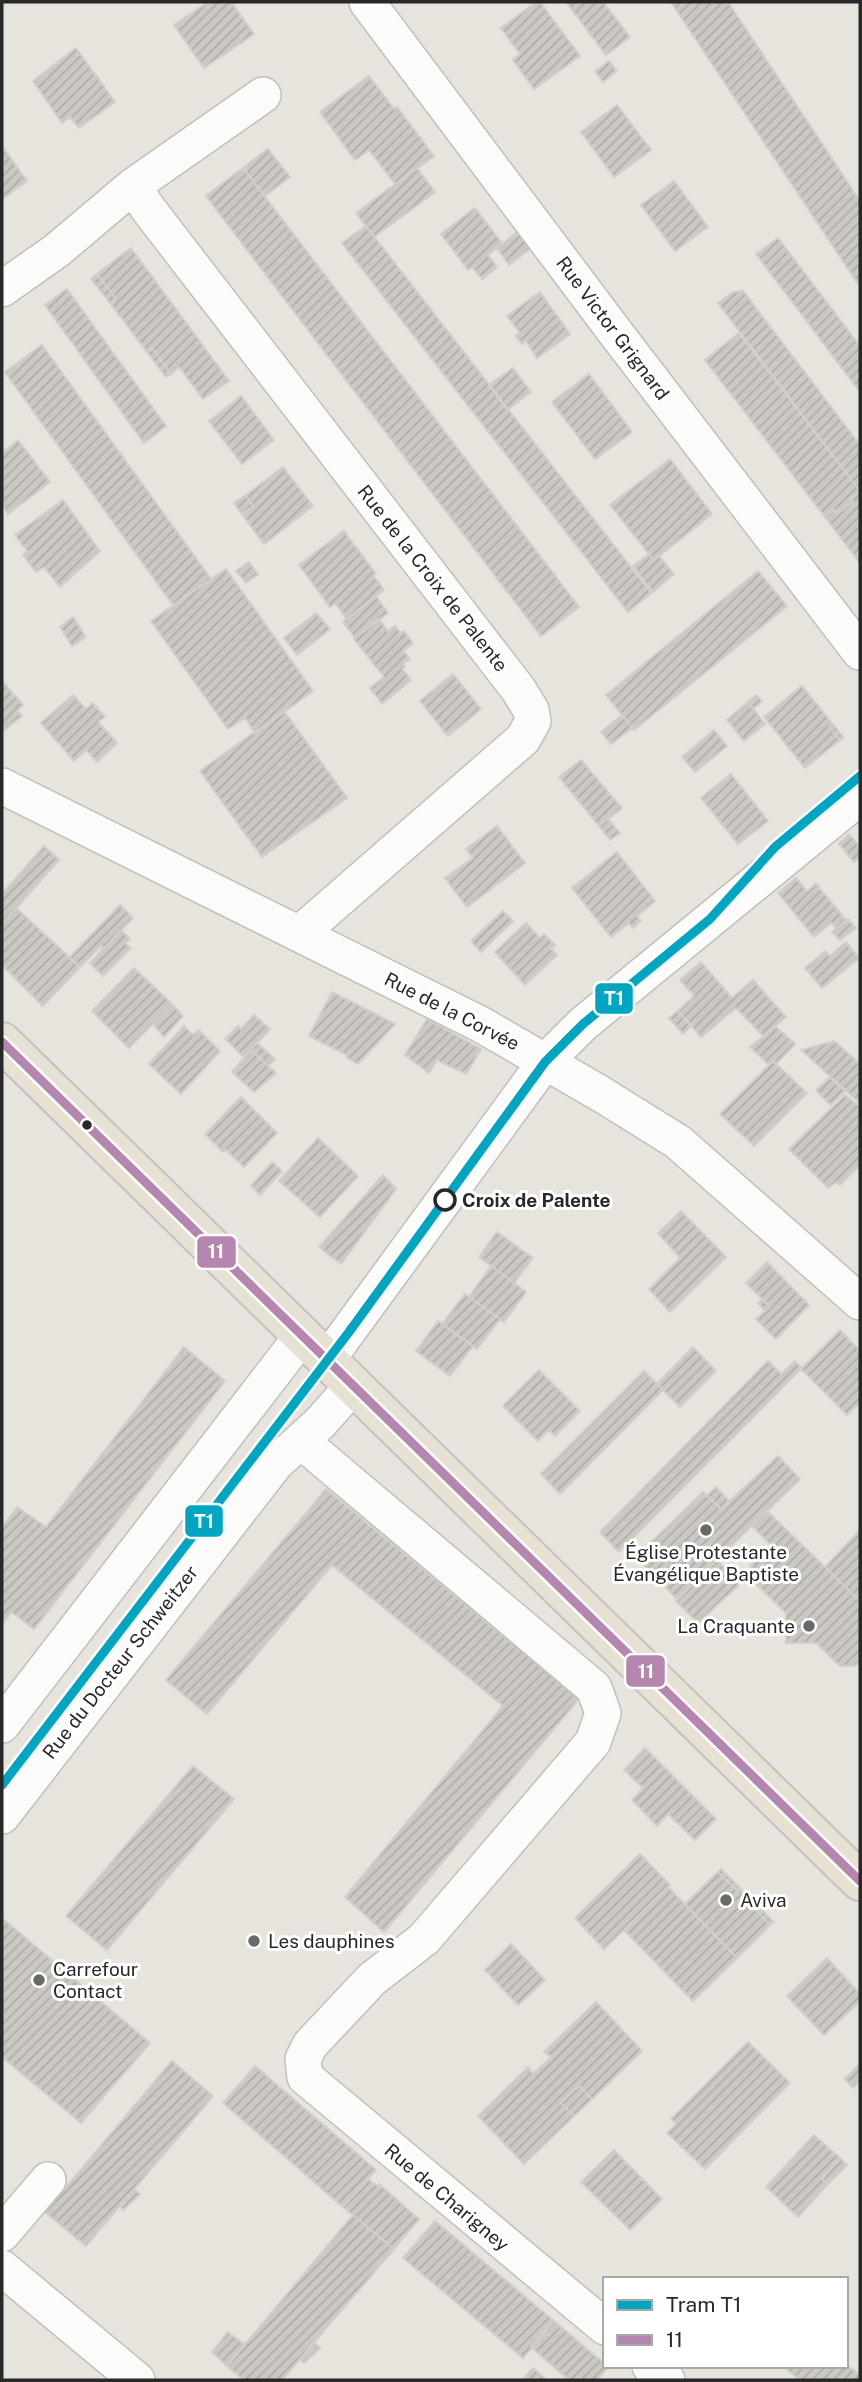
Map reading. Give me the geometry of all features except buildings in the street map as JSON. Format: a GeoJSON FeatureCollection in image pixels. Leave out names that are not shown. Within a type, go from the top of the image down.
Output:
{"type":"FeatureCollection","features":[{"type":"Feature","properties":{"kind":"main road"},"geometry":{"type":"LineString","coordinates":[[2,1042],[860,1881]]}},
{"type":"Feature","properties":{"kind":"street","name":"Rue Victor Grignard"},"geometry":{"type":"LineString","coordinates":[[368,2],[615,332],[860,652]]}},
{"type":"Feature","properties":{"kind":"street"},"geometry":{"type":"LineString","coordinates":[[2,289],[57,251],[133,187],[263,96]]}},
{"type":"Feature","properties":{"kind":"street","name":"Rue de la Croix de Palente"},"geometry":{"type":"LineString","coordinates":[[133,187],[518,689],[531,710],[533,721],[523,738],[299,934]]}},
{"type":"Feature","properties":{"kind":"street","name":"Rue de la Corvée"},"geometry":{"type":"LineString","coordinates":[[2,786],[501,1035],[678,1142],[860,1301]]}},
{"type":"Feature","properties":{"kind":"street"},"geometry":{"type":"LineString","coordinates":[[2,1725],[327,1361],[545,1062],[583,1024],[860,797]]}},
{"type":"Feature","properties":{"kind":"street","name":"Rue du Docteur Schweitzer"},"geometry":{"type":"LineString","coordinates":[[2,1816],[276,1463],[326,1418],[327,1361]]}},
{"type":"Feature","properties":{"kind":"street","name":"Rue de Charigney"},"geometry":{"type":"LineString","coordinates":[[301,1441],[594,1688],[603,1713],[593,1742],[424,1939],[372,1979],[310,2045],[303,2059],[305,2077],[445,2197],[603,2325]]}},
{"type":"Feature","properties":{"kind":"street"},"geometry":{"type":"LineString","coordinates":[[2,2234],[48,2180]]}},
{"type":"Feature","properties":{"kind":"street"},"geometry":{"type":"LineString","coordinates":[[2,2268],[136,2380]]}},
{"type":"Feature","properties":{"kind":"street"},"geometry":{"type":"LineString","coordinates":[[652,2368],[667,2380]]}},
{"type":"Feature","properties":{"kind":"tram line","name":"T1"},"geometry":{"type":"LineString","coordinates":[[2,1785],[349,1332],[545,1062],[583,1024],[710,919],[775,847],[860,776]]}},
{"type":"Feature","properties":{"kind":"transit line","name":"11"},"geometry":{"type":"LineString","coordinates":[[2,1042],[860,1881]]}},
{"type":"Feature","properties":{"kind":"place","name":"Croix de Palente"},"geometry":{"type":"Point","coordinates":[445,1200]}},
{"type":"Feature","properties":{"kind":"place","name":"Église Protestante Évangélique Baptiste"},"geometry":{"type":"Point","coordinates":[706,1530]}},
{"type":"Feature","properties":{"kind":"place","name":"La Craquante"},"geometry":{"type":"Point","coordinates":[809,1626]}},
{"type":"Feature","properties":{"kind":"place","name":"Aviva"},"geometry":{"type":"Point","coordinates":[726,1900]}},
{"type":"Feature","properties":{"kind":"place","name":"Les dauphines"},"geometry":{"type":"Point","coordinates":[254,1941]}},
{"type":"Feature","properties":{"kind":"place","name":"Carrefour Contact"},"geometry":{"type":"Point","coordinates":[39,1980]}}]}
